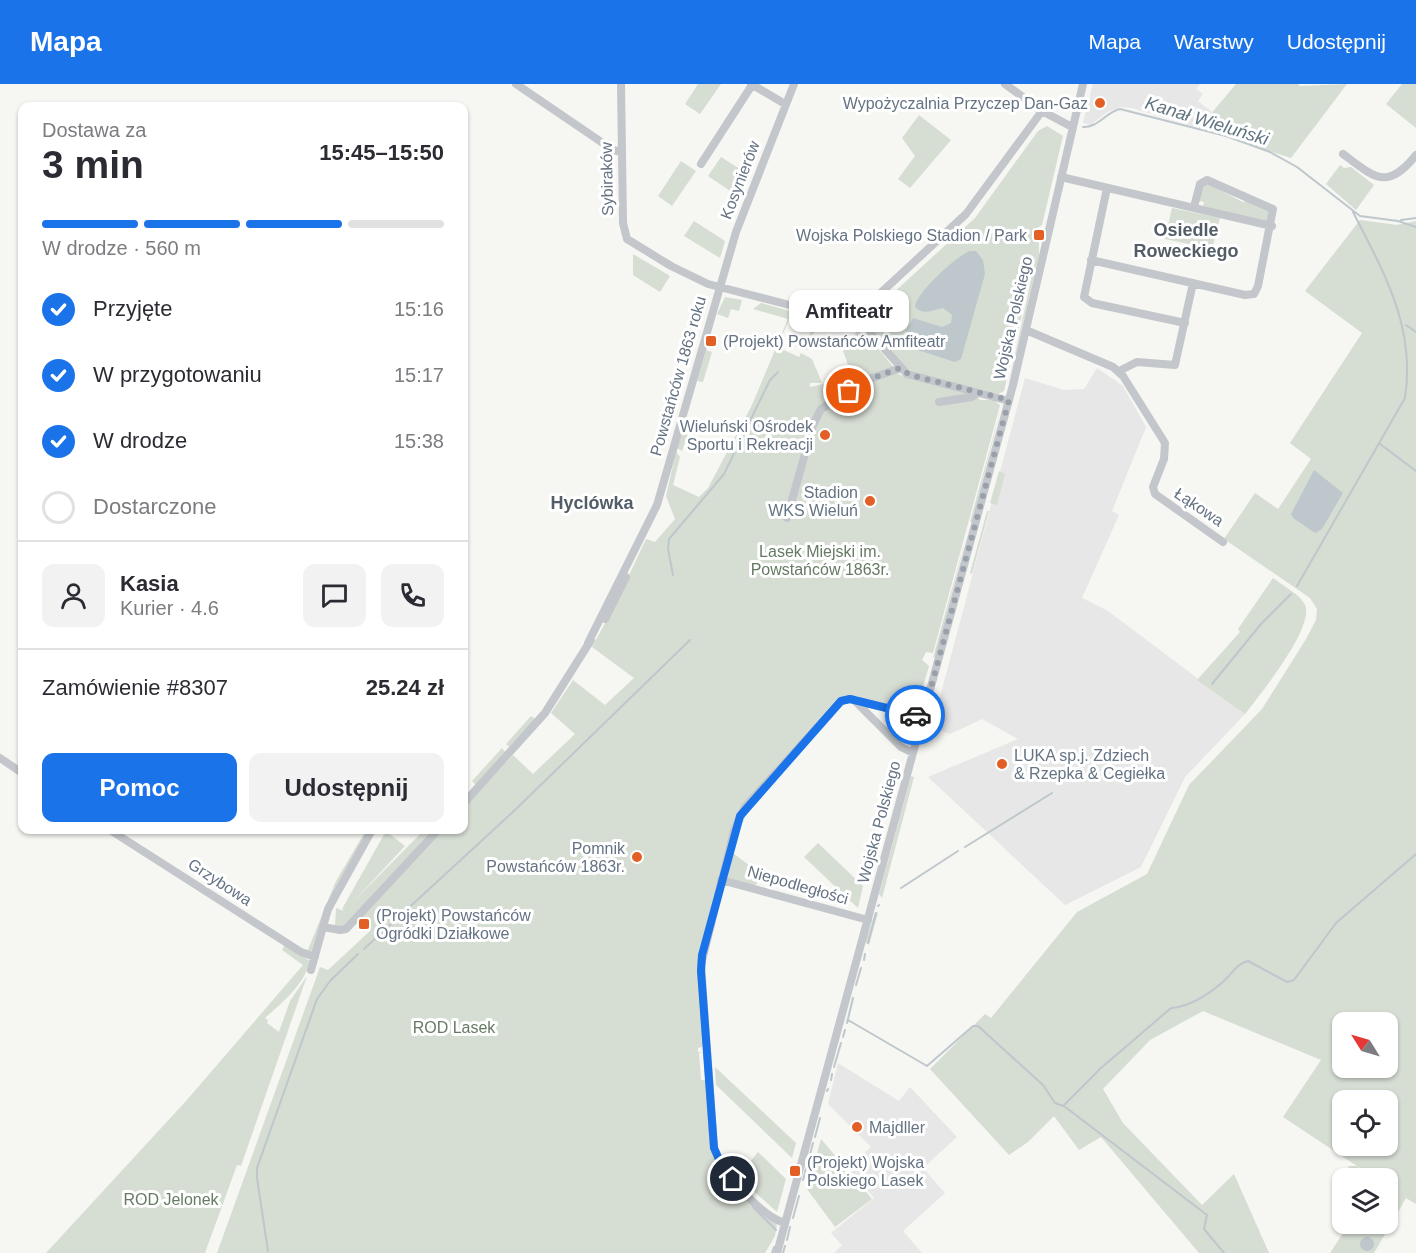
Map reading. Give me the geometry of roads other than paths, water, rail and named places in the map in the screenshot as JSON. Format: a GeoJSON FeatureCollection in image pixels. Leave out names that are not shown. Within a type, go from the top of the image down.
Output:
{"type":"FeatureCollection","features":[{"type":"Feature","properties":{"kind":"street"},"geometry":{"type":"LineString","coordinates":[[516,84],[613,150],[622,152]]}},
{"type":"Feature","properties":{"kind":"street","name":"Sybiraków"},"geometry":{"type":"LineString","coordinates":[[621,84],[624,232],[627,239],[671,266],[719,288]]}},
{"type":"Feature","properties":{"kind":"street"},"geometry":{"type":"LineString","coordinates":[[701,164],[752,84],[785,104]]}},
{"type":"Feature","properties":{"kind":"street","name":"Kosynierów"},"geometry":{"type":"LineString","coordinates":[[719,288],[743,213],[794,84]]}},
{"type":"Feature","properties":{"kind":"street"},"geometry":{"type":"LineString","coordinates":[[1005,84],[1042,111],[1072,127]]}},
{"type":"Feature","properties":{"kind":"street","name":"Wojska Polskiego"},"geometry":{"type":"LineString","coordinates":[[777,1253],[1009,400],[1083,84]]}},
{"type":"Feature","properties":{"kind":"street"},"geometry":{"type":"LineString","coordinates":[[1009,400],[910,375],[900,368],[855,316],[966,214],[1042,111]]}},
{"type":"Feature","properties":{"kind":"street"},"geometry":{"type":"LineString","coordinates":[[1343,154],[1371,175],[1385,178],[1401,172],[1416,155]]}},
{"type":"Feature","properties":{"kind":"street"},"geometry":{"type":"LineString","coordinates":[[1061,177],[1272,226]]}},
{"type":"Feature","properties":{"kind":"street"},"geometry":{"type":"LineString","coordinates":[[1091,260],[1245,295],[1254,294],[1272,226],[1274,213],[1269,205],[1207,180],[1200,184],[1194,207]]}},
{"type":"Feature","properties":{"kind":"street"},"geometry":{"type":"LineString","coordinates":[[1107,188],[1083,295],[1087,301],[1185,322]]}},
{"type":"Feature","properties":{"kind":"street"},"geometry":{"type":"LineString","coordinates":[[1026,330],[1119,371],[1137,362],[1175,365],[1193,283]]}},
{"type":"Feature","properties":{"kind":"street","name":"Powstańców 1863 roku"},"geometry":{"type":"LineString","coordinates":[[468,799],[545,713],[616,600],[631,560],[657,505],[719,288],[839,318],[855,316]]}},
{"type":"Feature","properties":{"kind":"street"},"geometry":{"type":"LineString","coordinates":[[787,518],[818,414],[825,406],[858,385],[900,368]]}},
{"type":"Feature","properties":{"kind":"street","name":"Łąkowa"},"geometry":{"type":"LineString","coordinates":[[1119,371],[1165,443],[1164,459],[1153,487],[1155,494],[1223,542]]}},
{"type":"Feature","properties":{"kind":"street"},"geometry":{"type":"LineString","coordinates":[[939,402],[972,397],[978,393]]}},
{"type":"Feature","properties":{"kind":"street"},"geometry":{"type":"LineString","coordinates":[[785,1223],[769,1215],[733,1179],[722,1166],[714,1148],[701,965],[734,831],[742,811],[839,702],[853,699],[923,717]]}},
{"type":"Feature","properties":{"kind":"street"},"geometry":{"type":"LineString","coordinates":[[853,699],[904,750],[913,753]]}},
{"type":"Feature","properties":{"kind":"street"},"geometry":{"type":"LineString","coordinates":[[0,758],[18,770]]}},
{"type":"Feature","properties":{"kind":"street","name":"Grzybowa"},"geometry":{"type":"LineString","coordinates":[[116,834],[301,952],[315,957]]}},
{"type":"Feature","properties":{"kind":"street"},"geometry":{"type":"LineString","coordinates":[[310,970],[328,909],[370,834]]}},
{"type":"Feature","properties":{"kind":"street"},"geometry":{"type":"LineString","coordinates":[[323,927],[346,929],[434,834]]}},
{"type":"Feature","properties":{"kind":"street","name":"Niepodległości"},"geometry":{"type":"LineString","coordinates":[[721,879],[868,920]]}},
{"type":"Feature","properties":{"kind":"waterway","name":"Kanał Wieluński"},"geometry":{"type":"LineString","coordinates":[[1083,127],[1098,123],[1110,113],[1120,109],[1226,136],[1270,152],[1297,167],[1360,216],[1398,221],[1416,227]]}},
{"type":"Feature","properties":{"kind":"waterway"},"geometry":{"type":"LineString","coordinates":[[1297,586],[1405,398],[1407,372],[1402,324],[1386,279],[1353,212]]}},
{"type":"Feature","properties":{"kind":"waterway"},"geometry":{"type":"LineString","coordinates":[[1401,220],[1416,218]]}},
{"type":"Feature","properties":{"kind":"waterway"},"geometry":{"type":"LineString","coordinates":[[1406,325],[1416,332]]}},
{"type":"Feature","properties":{"kind":"waterway"},"geometry":{"type":"LineString","coordinates":[[673,575],[668,549],[669,539],[724,474],[770,380],[778,372]]}},
{"type":"Feature","properties":{"kind":"waterway"},"geometry":{"type":"LineString","coordinates":[[1380,444],[1416,471]]}},
{"type":"Feature","properties":{"kind":"waterway"},"geometry":{"type":"LineString","coordinates":[[1212,684],[1261,624],[1291,594]]}},
{"type":"Feature","properties":{"kind":"waterway"},"geometry":{"type":"LineString","coordinates":[[364,949],[516,809],[690,640]]}},
{"type":"Feature","properties":{"kind":"waterway"},"geometry":{"type":"LineString","coordinates":[[965,847],[1052,793]]}},
{"type":"Feature","properties":{"kind":"waterway"},"geometry":{"type":"LineString","coordinates":[[901,888],[958,851]]}},
{"type":"Feature","properties":{"kind":"waterway"},"geometry":{"type":"LineString","coordinates":[[848,1020],[927,1066],[973,1026],[978,1026],[1043,1085],[1055,1103],[1063,1106],[1101,1068],[1171,1008],[1186,1005],[1207,994],[1241,964],[1248,961],[1287,982],[1294,980],[1336,923],[1416,854]]}},
{"type":"Feature","properties":{"kind":"waterway"},"geometry":{"type":"LineString","coordinates":[[868,943],[876,913]]}},
{"type":"Feature","properties":{"kind":"waterway"},"geometry":{"type":"LineString","coordinates":[[268,1251],[257,1168],[317,999],[330,981],[358,954]]}},
{"type":"Feature","properties":{"kind":"waterway"},"geometry":{"type":"LineString","coordinates":[[864,960],[865,954]]}},
{"type":"Feature","properties":{"kind":"waterway"},"geometry":{"type":"LineString","coordinates":[[856,985],[861,968]]}},
{"type":"Feature","properties":{"kind":"waterway"},"geometry":{"type":"LineString","coordinates":[[847,1023],[853,998]]}},
{"type":"Feature","properties":{"kind":"waterway"},"geometry":{"type":"LineString","coordinates":[[843,1037],[845,1030]]}},
{"type":"Feature","properties":{"kind":"waterway"},"geometry":{"type":"LineString","coordinates":[[834,1067],[841,1043]]}},
{"type":"Feature","properties":{"kind":"waterway"},"geometry":{"type":"LineString","coordinates":[[831,1080],[832,1074]]}},
{"type":"Feature","properties":{"kind":"waterway"},"geometry":{"type":"LineString","coordinates":[[1064,1106],[1207,1215],[1204,1229],[1224,1253]]}},
{"type":"Feature","properties":{"kind":"waterway"},"geometry":{"type":"LineString","coordinates":[[815,1137],[820,1118]]}},
{"type":"Feature","properties":{"kind":"waterway"},"geometry":{"type":"LineString","coordinates":[[803,1180],[813,1143]]}},
{"type":"Feature","properties":{"kind":"waterway"},"geometry":{"type":"LineString","coordinates":[[723,1177],[736,1190]]}},
{"type":"Feature","properties":{"kind":"waterway"},"geometry":{"type":"LineString","coordinates":[[793,1218],[799,1196]]}},
{"type":"Feature","properties":{"kind":"waterway"},"geometry":{"type":"LineString","coordinates":[[753,1207],[776,1230]]}},
{"type":"Feature","properties":{"kind":"waterway"},"geometry":{"type":"LineString","coordinates":[[787,1240],[790,1227]]}},
{"type":"Feature","properties":{"kind":"waterway"},"geometry":{"type":"LineString","coordinates":[[783,1253],[785,1246]]}},
{"type":"Feature","properties":{"kind":"waterway"},"geometry":{"type":"LineString","coordinates":[[772,1253],[774,1247]]}},
{"type":"Feature","properties":{"kind":"place","name":"Wypożyczalnia Przyczep Dan-Gaz"},"geometry":{"type":"Point","coordinates":[1100,103]}},
{"type":"Feature","properties":{"kind":"place","name":"Wojska Polskiego Stadion / Park"},"geometry":{"type":"Point","coordinates":[1039,235]}},
{"type":"Feature","properties":{"kind":"place","name":"(Projekt) Powstańców Amfiteatr"},"geometry":{"type":"Point","coordinates":[711,341]}},
{"type":"Feature","properties":{"kind":"place","name":"Amfiteatr"},"geometry":{"type":"Point","coordinates":[849,391]}},
{"type":"Feature","properties":{"kind":"place","name":"Wieluński Ośrodek Sportu i Rekreacji"},"geometry":{"type":"Point","coordinates":[825,435]}},
{"type":"Feature","properties":{"kind":"place","name":"Stadion WKS Wieluń"},"geometry":{"type":"Point","coordinates":[870,501]}},
{"type":"Feature","properties":{"kind":"place","name":"LUKA sp.j. Zdziech & Rzepka & Cegiełka"},"geometry":{"type":"Point","coordinates":[1002,764]}},
{"type":"Feature","properties":{"kind":"place","name":"Pomnik Powstańców 1863r."},"geometry":{"type":"Point","coordinates":[637,857]}},
{"type":"Feature","properties":{"kind":"place","name":"(Projekt) Powstańców Ogródki Działkowe"},"geometry":{"type":"Point","coordinates":[364,924]}},
{"type":"Feature","properties":{"kind":"place","name":"Majdller"},"geometry":{"type":"Point","coordinates":[857,1127]}},
{"type":"Feature","properties":{"kind":"place","name":"(Projekt) Wojska Polskiego Lasek"},"geometry":{"type":"Point","coordinates":[795,1171]}},
{"type":"Feature","properties":{"kind":"district","name":"Osiedle Roweckiego"},"geometry":{"type":"Point","coordinates":[1186,240]}},
{"type":"Feature","properties":{"kind":"district","name":"Hyclówka"},"geometry":{"type":"Point","coordinates":[592,503]}},
{"type":"Feature","properties":{"kind":"park label","name":"Lasek Miejski im. Powstańców 1863r."},"geometry":{"type":"Point","coordinates":[820,560]}},
{"type":"Feature","properties":{"kind":"park label","name":"ROD Lasek"},"geometry":{"type":"Point","coordinates":[454,1027]}},
{"type":"Feature","properties":{"kind":"park label","name":"ROD Jelonek"},"geometry":{"type":"Point","coordinates":[171,1199]}}]}
